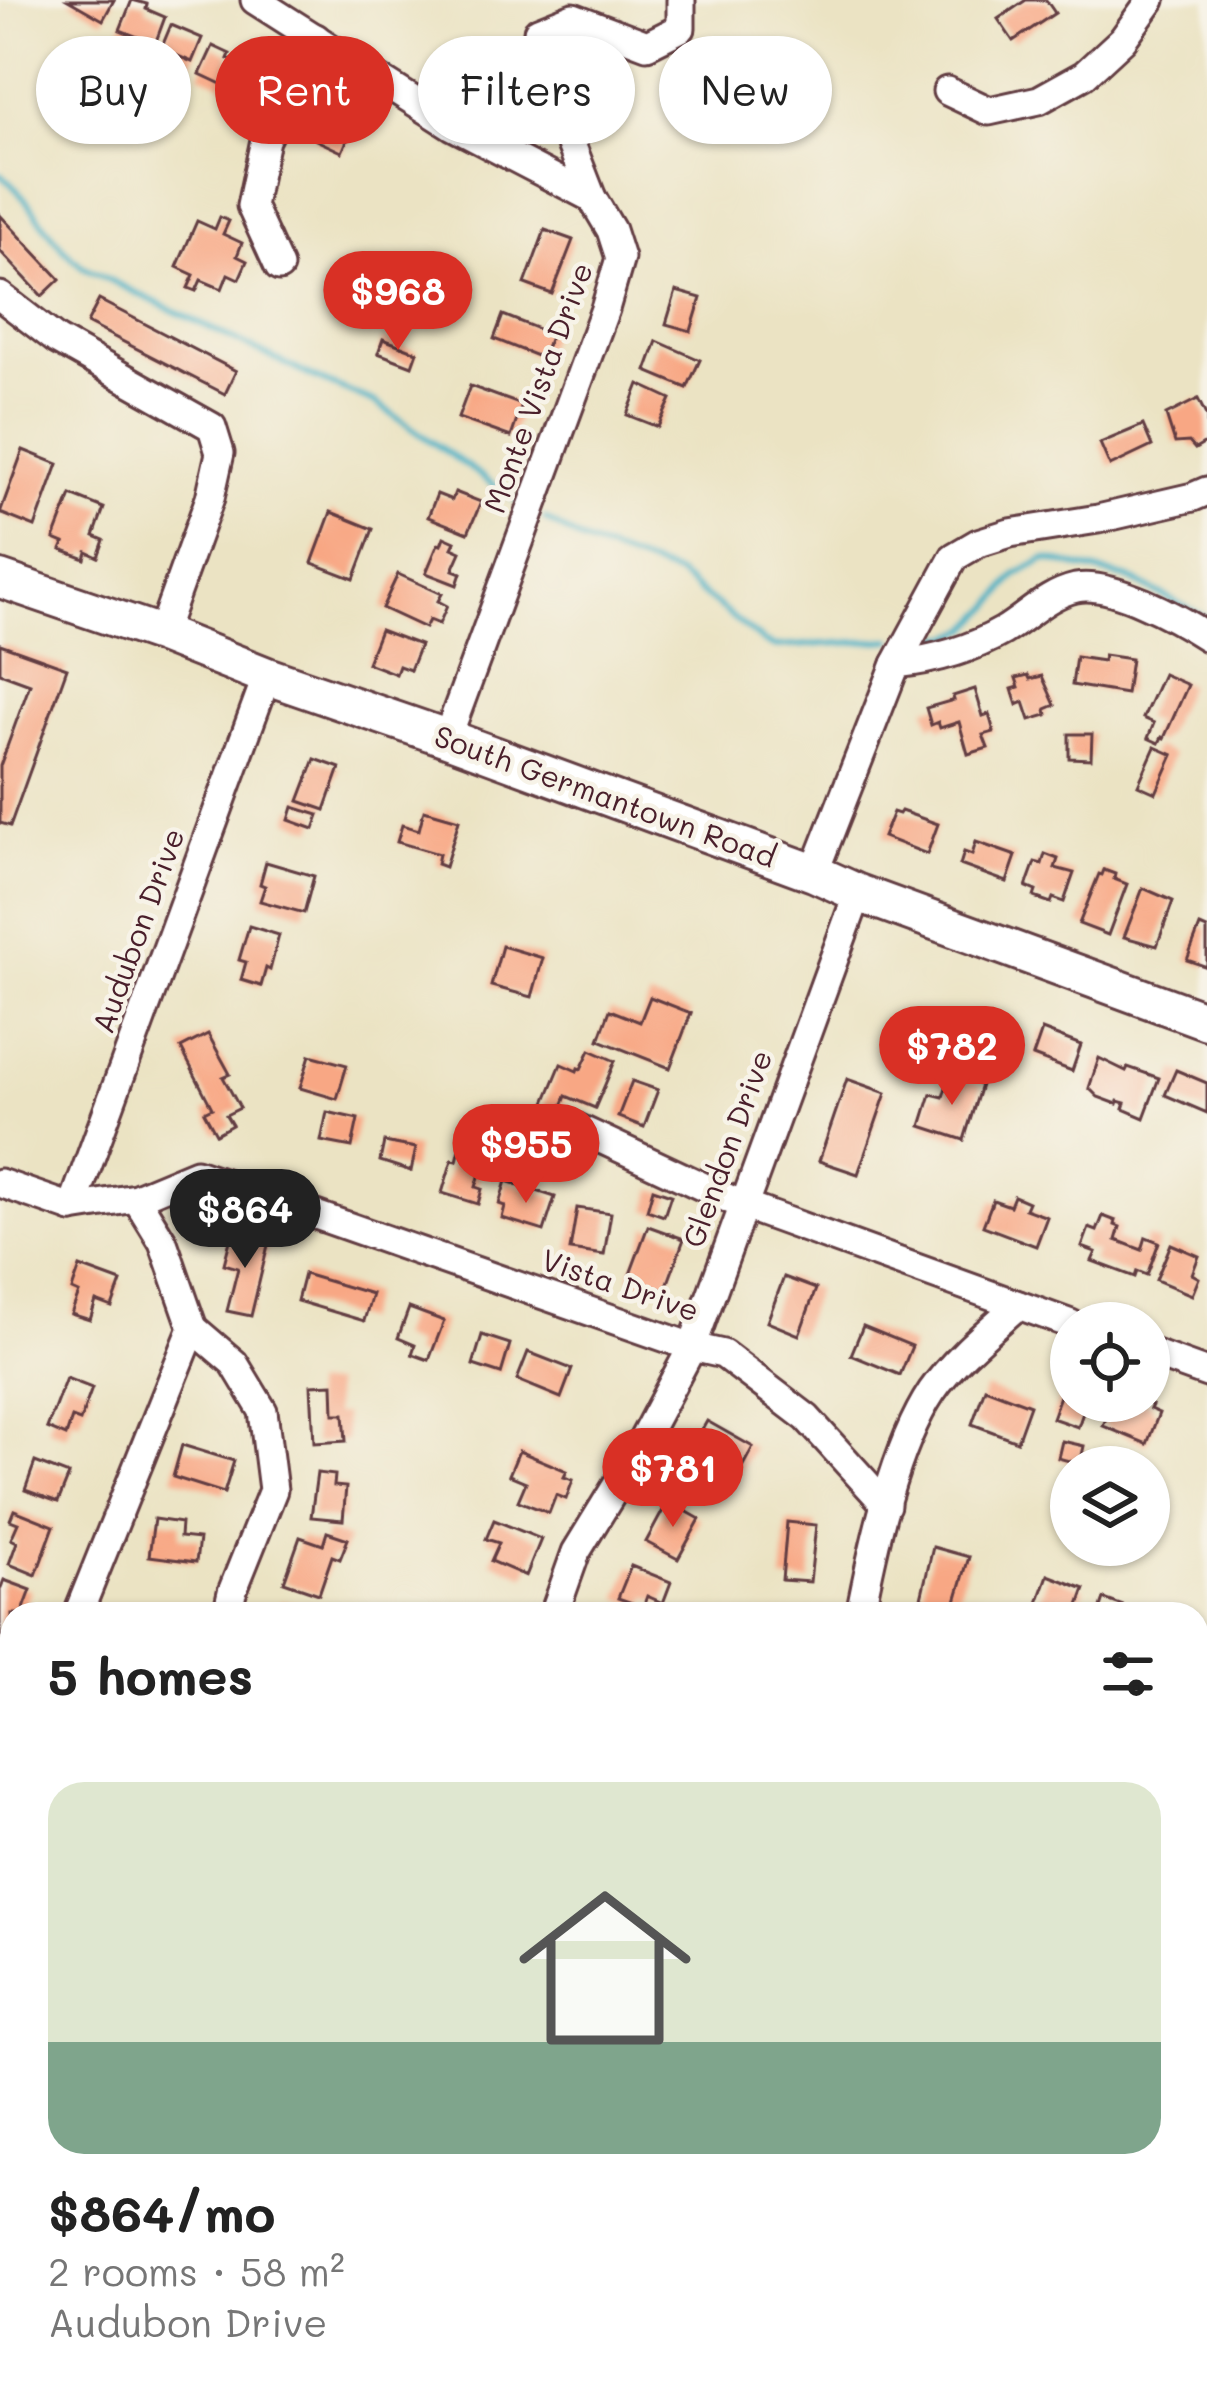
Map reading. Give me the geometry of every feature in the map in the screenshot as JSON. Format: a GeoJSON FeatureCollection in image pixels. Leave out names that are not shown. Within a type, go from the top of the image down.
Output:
{"type":"FeatureCollection","features":[{"type":"Feature","properties":{"kind":"main road","name":"South Germantown Road"},"geometry":{"type":"LineString","coordinates":[[0,579],[447,738],[1207,1021]]}},
{"type":"Feature","properties":{"kind":"street"},"geometry":{"type":"LineString","coordinates":[[255,0],[313,36]]}},
{"type":"Feature","properties":{"kind":"street","name":"Monte Vista Drive"},"geometry":{"type":"LineString","coordinates":[[447,738],[620,258],[539,62],[538,31],[573,17],[646,45],[681,28],[682,0]]}},
{"type":"Feature","properties":{"kind":"street"},"geometry":{"type":"LineString","coordinates":[[946,92],[989,111],[1039,100],[1084,75],[1123,39],[1151,0]]}},
{"type":"Feature","properties":{"kind":"street"},"geometry":{"type":"LineString","coordinates":[[394,88],[453,126],[592,198]]}},
{"type":"Feature","properties":{"kind":"street"},"geometry":{"type":"LineString","coordinates":[[264,144],[250,206],[279,267]]}},
{"type":"Feature","properties":{"kind":"street"},"geometry":{"type":"LineString","coordinates":[[0,296],[57,340],[212,427],[220,453],[210,498],[161,634]]}},
{"type":"Feature","properties":{"kind":"street"},"geometry":{"type":"LineString","coordinates":[[814,873],[896,664],[954,557],[1010,533],[1098,519],[1207,491]]}},
{"type":"Feature","properties":{"kind":"street"},"geometry":{"type":"LineString","coordinates":[[896,664],[964,649],[1005,630],[1040,602],[1080,587],[1118,594],[1172,614],[1207,637]]}},
{"type":"Feature","properties":{"kind":"street","name":"Audubon Drive"},"geometry":{"type":"LineString","coordinates":[[72,1208],[267,676]]}},
{"type":"Feature","properties":{"kind":"street","name":"Glendon Drive"},"geometry":{"type":"LineString","coordinates":[[558,1602],[576,1552],[630,1464],[692,1347],[858,893]]}},
{"type":"Feature","properties":{"kind":"street"},"geometry":{"type":"LineString","coordinates":[[569,1124],[742,1205],[1050,1316]]}},
{"type":"Feature","properties":{"kind":"street","name":"Vista Drive"},"geometry":{"type":"LineString","coordinates":[[0,1184],[72,1208],[136,1198],[196,1173],[723,1354],[807,1418],[886,1505]]}},
{"type":"Feature","properties":{"kind":"street"},"geometry":{"type":"LineString","coordinates":[[136,1198],[163,1242],[193,1328],[234,1363],[263,1411],[273,1490],[230,1602]]}},
{"type":"Feature","properties":{"kind":"street"},"geometry":{"type":"LineString","coordinates":[[862,1602],[874,1540],[908,1439],[932,1391],[1018,1305]]}},
{"type":"Feature","properties":{"kind":"street"},"geometry":{"type":"LineString","coordinates":[[83,1602],[193,1328]]}},
{"type":"Feature","properties":{"kind":"street"},"geometry":{"type":"LineString","coordinates":[[1170,1360],[1207,1373]]}},
{"type":"Feature","properties":{"kind":"building"},"geometry":{"type":"Polygon","coordinates":[[[68,0],[114,0],[103,20],[68,0]]]}},
{"type":"Feature","properties":{"kind":"building"},"geometry":{"type":"Polygon","coordinates":[[[132,0],[165,17],[158,36],[120,30],[132,0]]]}},
{"type":"Feature","properties":{"kind":"building"},"geometry":{"type":"Polygon","coordinates":[[[1026,0],[1046,0],[1055,13],[1013,41],[998,19],[1026,0]]]}},
{"type":"Feature","properties":{"kind":"building"},"geometry":{"type":"Polygon","coordinates":[[[171,25],[202,38],[192,62],[191,36],[166,36],[171,25]]]}},
{"type":"Feature","properties":{"kind":"building"},"geometry":{"type":"Polygon","coordinates":[[[213,46],[215,47],[215,81],[200,74],[213,46]]]}},
{"type":"Feature","properties":{"kind":"building"},"geometry":{"type":"Polygon","coordinates":[[[0,215],[60,279],[42,296],[0,251],[0,215]]]}},
{"type":"Feature","properties":{"kind":"building"},"geometry":{"type":"Polygon","coordinates":[[[220,217],[229,221],[223,234],[242,243],[237,256],[247,261],[239,279],[228,274],[222,289],[201,280],[196,291],[188,288],[194,275],[177,267],[197,221],[215,229],[220,217]]]}},
{"type":"Feature","properties":{"kind":"building"},"geometry":{"type":"Polygon","coordinates":[[[545,230],[573,240],[552,294],[525,284],[545,230]]]}},
{"type":"Feature","properties":{"kind":"building"},"geometry":{"type":"Polygon","coordinates":[[[676,291],[701,298],[691,331],[666,324],[676,291]]]}},
{"type":"Feature","properties":{"kind":"building"},"geometry":{"type":"Polygon","coordinates":[[[99,300],[236,371],[225,394],[87,323],[99,300]]]}},
{"type":"Feature","properties":{"kind":"building"},"geometry":{"type":"Polygon","coordinates":[[[503,315],[551,334],[542,358],[494,339],[503,315]]]}},
{"type":"Feature","properties":{"kind":"building"},"geometry":{"type":"Polygon","coordinates":[[[383,339],[417,352],[412,366],[378,353],[383,339]]]}},
{"type":"Feature","properties":{"kind":"building"},"geometry":{"type":"Polygon","coordinates":[[[657,341],[700,360],[687,388],[646,371],[657,341]]]}},
{"type":"Feature","properties":{"kind":"building"},"geometry":{"type":"Polygon","coordinates":[[[639,384],[671,399],[658,427],[627,415],[639,384]]]}},
{"type":"Feature","properties":{"kind":"building"},"geometry":{"type":"Polygon","coordinates":[[[470,386],[522,405],[511,437],[458,418],[470,386]]]}},
{"type":"Feature","properties":{"kind":"building"},"geometry":{"type":"Polygon","coordinates":[[[1198,399],[1207,417],[1207,442],[1195,449],[1189,442],[1175,443],[1166,415],[1198,399]]]}},
{"type":"Feature","properties":{"kind":"building"},"geometry":{"type":"Polygon","coordinates":[[[1143,425],[1152,446],[1110,466],[1100,443],[1143,425]]]}},
{"type":"Feature","properties":{"kind":"building"},"geometry":{"type":"Polygon","coordinates":[[[23,450],[58,464],[35,527],[0,513],[23,450]]]}},
{"type":"Feature","properties":{"kind":"building"},"geometry":{"type":"Polygon","coordinates":[[[455,492],[481,502],[468,533],[428,517],[437,494],[452,500],[455,492]]]}},
{"type":"Feature","properties":{"kind":"building"},"geometry":{"type":"Polygon","coordinates":[[[71,495],[104,508],[94,536],[104,540],[98,557],[87,552],[85,559],[61,550],[64,543],[54,539],[71,495]]]}},
{"type":"Feature","properties":{"kind":"building"},"geometry":{"type":"Polygon","coordinates":[[[331,512],[373,529],[354,579],[312,563],[331,512]]]}},
{"type":"Feature","properties":{"kind":"building"},"geometry":{"type":"Polygon","coordinates":[[[444,537],[461,552],[453,570],[461,573],[457,585],[426,573],[444,537]]]}},
{"type":"Feature","properties":{"kind":"building"},"geometry":{"type":"Polygon","coordinates":[[[398,574],[442,594],[438,601],[447,606],[439,624],[429,620],[425,628],[382,608],[398,574]]]}},
{"type":"Feature","properties":{"kind":"building"},"geometry":{"type":"Polygon","coordinates":[[[380,630],[420,645],[410,670],[399,666],[396,674],[367,663],[380,630]]]}},
{"type":"Feature","properties":{"kind":"building"},"geometry":{"type":"Polygon","coordinates":[[[0,644],[67,668],[10,826],[0,823],[0,766],[30,684],[0,673],[0,644]]]}},
{"type":"Feature","properties":{"kind":"building"},"geometry":{"type":"Polygon","coordinates":[[[1104,655],[1131,659],[1126,694],[1072,685],[1076,657],[1103,661],[1104,655]]]}},
{"type":"Feature","properties":{"kind":"building"},"geometry":{"type":"Polygon","coordinates":[[[1163,674],[1188,685],[1159,743],[1148,738],[1154,723],[1143,718],[1163,674]]]}},
{"type":"Feature","properties":{"kind":"building"},"geometry":{"type":"Polygon","coordinates":[[[1028,675],[1030,679],[1042,676],[1055,705],[1046,709],[1047,715],[1030,720],[1024,702],[1017,705],[1012,689],[1019,687],[1016,678],[1028,675]]]}},
{"type":"Feature","properties":{"kind":"building"},"geometry":{"type":"Polygon","coordinates":[[[975,689],[994,732],[983,735],[988,748],[968,754],[959,722],[940,728],[938,722],[931,725],[926,708],[975,689]]]}},
{"type":"Feature","properties":{"kind":"building"},"geometry":{"type":"Polygon","coordinates":[[[1069,734],[1092,734],[1091,759],[1069,758],[1069,734]]]}},
{"type":"Feature","properties":{"kind":"building"},"geometry":{"type":"Polygon","coordinates":[[[1155,747],[1173,755],[1156,793],[1138,785],[1155,747]]]}},
{"type":"Feature","properties":{"kind":"building"},"geometry":{"type":"Polygon","coordinates":[[[315,759],[340,768],[325,810],[299,801],[315,759]]]}},
{"type":"Feature","properties":{"kind":"building"},"geometry":{"type":"Polygon","coordinates":[[[293,807],[319,815],[314,829],[289,820],[293,807]]]}},
{"type":"Feature","properties":{"kind":"building"},"geometry":{"type":"Polygon","coordinates":[[[424,810],[459,820],[445,867],[437,864],[439,854],[397,842],[402,825],[419,830],[424,810]]]}},
{"type":"Feature","properties":{"kind":"building"},"geometry":{"type":"Polygon","coordinates":[[[893,812],[938,824],[927,854],[883,837],[893,812]]]}},
{"type":"Feature","properties":{"kind":"building"},"geometry":{"type":"Polygon","coordinates":[[[976,842],[1016,856],[1007,882],[960,865],[964,852],[972,855],[976,842]]]}},
{"type":"Feature","properties":{"kind":"building"},"geometry":{"type":"Polygon","coordinates":[[[1045,854],[1058,859],[1055,868],[1074,873],[1064,902],[1034,897],[1036,891],[1026,887],[1035,862],[1042,864],[1045,854]]]}},
{"type":"Feature","properties":{"kind":"building"},"geometry":{"type":"Polygon","coordinates":[[[266,862],[314,876],[304,913],[260,901],[266,862]]]}},
{"type":"Feature","properties":{"kind":"building"},"geometry":{"type":"Polygon","coordinates":[[[1104,870],[1127,884],[1108,935],[1079,924],[1104,870]]]}},
{"type":"Feature","properties":{"kind":"building"},"geometry":{"type":"Polygon","coordinates":[[[1143,888],[1173,901],[1157,946],[1124,937],[1143,888]]]}},
{"type":"Feature","properties":{"kind":"building"},"geometry":{"type":"Polygon","coordinates":[[[249,926],[279,935],[261,986],[241,980],[246,962],[239,960],[249,926]]]}},
{"type":"Feature","properties":{"kind":"building"},"geometry":{"type":"Polygon","coordinates":[[[1200,926],[1207,929],[1207,967],[1187,960],[1200,926]]]}},
{"type":"Feature","properties":{"kind":"building"},"geometry":{"type":"Polygon","coordinates":[[[502,946],[543,958],[532,997],[491,986],[502,946]]]}},
{"type":"Feature","properties":{"kind":"building"},"geometry":{"type":"Polygon","coordinates":[[[650,997],[691,1013],[670,1068],[599,1040],[610,1010],[640,1022],[650,997]]]}},
{"type":"Feature","properties":{"kind":"building"},"geometry":{"type":"Polygon","coordinates":[[[1042,1030],[1081,1045],[1072,1071],[1033,1056],[1042,1030]]]}},
{"type":"Feature","properties":{"kind":"building"},"geometry":{"type":"Polygon","coordinates":[[[208,1034],[230,1074],[223,1077],[240,1108],[226,1115],[232,1125],[216,1134],[204,1112],[212,1108],[181,1048],[208,1034]]]}},
{"type":"Feature","properties":{"kind":"building"},"geometry":{"type":"Polygon","coordinates":[[[590,1050],[615,1061],[595,1108],[566,1096],[557,1119],[541,1112],[561,1064],[577,1071],[590,1050]]]}},
{"type":"Feature","properties":{"kind":"building"},"geometry":{"type":"Polygon","coordinates":[[[310,1055],[347,1065],[337,1099],[300,1088],[310,1055]]]}},
{"type":"Feature","properties":{"kind":"building"},"geometry":{"type":"Polygon","coordinates":[[[1099,1058],[1126,1071],[1128,1067],[1159,1078],[1144,1118],[1123,1109],[1125,1103],[1098,1097],[1089,1088],[1099,1058]]]}},
{"type":"Feature","properties":{"kind":"building"},"geometry":{"type":"Polygon","coordinates":[[[1176,1070],[1207,1083],[1207,1113],[1165,1095],[1176,1070]]]}},
{"type":"Feature","properties":{"kind":"building"},"geometry":{"type":"Polygon","coordinates":[[[950,1075],[981,1085],[964,1140],[921,1126],[931,1094],[943,1097],[950,1075]]]}},
{"type":"Feature","properties":{"kind":"building"},"geometry":{"type":"Polygon","coordinates":[[[847,1079],[886,1093],[858,1174],[819,1161],[847,1079]]]}},
{"type":"Feature","properties":{"kind":"building"},"geometry":{"type":"Polygon","coordinates":[[[632,1081],[658,1090],[644,1127],[618,1117],[632,1081]]]}},
{"type":"Feature","properties":{"kind":"building"},"geometry":{"type":"Polygon","coordinates":[[[327,1112],[358,1119],[352,1147],[321,1141],[327,1112]]]}},
{"type":"Feature","properties":{"kind":"building"},"geometry":{"type":"Polygon","coordinates":[[[384,1142],[416,1148],[411,1171],[380,1161],[384,1142]]]}},
{"type":"Feature","properties":{"kind":"building"},"geometry":{"type":"Polygon","coordinates":[[[460,1149],[485,1157],[476,1187],[482,1189],[478,1204],[442,1193],[460,1149]]]}},
{"type":"Feature","properties":{"kind":"building"},"geometry":{"type":"Polygon","coordinates":[[[506,1181],[555,1197],[544,1231],[502,1218],[505,1206],[499,1204],[506,1181]]]}},
{"type":"Feature","properties":{"kind":"building"},"geometry":{"type":"Polygon","coordinates":[[[653,1189],[671,1195],[664,1216],[647,1210],[653,1189]]]}},
{"type":"Feature","properties":{"kind":"building"},"geometry":{"type":"Polygon","coordinates":[[[1014,1196],[1028,1202],[1025,1209],[1047,1217],[1036,1246],[983,1226],[993,1200],[1010,1206],[1014,1196]]]}},
{"type":"Feature","properties":{"kind":"building"},"geometry":{"type":"Polygon","coordinates":[[[577,1208],[611,1213],[604,1255],[570,1250],[577,1208]]]}},
{"type":"Feature","properties":{"kind":"building"},"geometry":{"type":"Polygon","coordinates":[[[1103,1216],[1120,1227],[1116,1240],[1142,1250],[1146,1237],[1159,1242],[1147,1275],[1137,1271],[1135,1277],[1092,1261],[1096,1252],[1082,1247],[1089,1228],[1097,1231],[1103,1216]]]}},
{"type":"Feature","properties":{"kind":"building"},"geometry":{"type":"Polygon","coordinates":[[[648,1226],[684,1239],[665,1291],[629,1277],[648,1226]]]}},
{"type":"Feature","properties":{"kind":"building"},"geometry":{"type":"Polygon","coordinates":[[[233,1229],[246,1231],[244,1239],[268,1245],[251,1316],[227,1311],[238,1268],[224,1264],[233,1229]]]}},
{"type":"Feature","properties":{"kind":"building"},"geometry":{"type":"Polygon","coordinates":[[[1171,1244],[1199,1256],[1192,1274],[1199,1278],[1192,1295],[1156,1280],[1171,1244]]]}},
{"type":"Feature","properties":{"kind":"building"},"geometry":{"type":"Polygon","coordinates":[[[80,1267],[121,1282],[112,1307],[96,1301],[90,1320],[71,1314],[79,1293],[72,1290],[80,1267]]]}},
{"type":"Feature","properties":{"kind":"building"},"geometry":{"type":"Polygon","coordinates":[[[304,1274],[372,1294],[364,1321],[297,1301],[304,1274]]]}},
{"type":"Feature","properties":{"kind":"building"},"geometry":{"type":"Polygon","coordinates":[[[784,1277],[816,1289],[799,1335],[767,1322],[784,1277]]]}},
{"type":"Feature","properties":{"kind":"building"},"geometry":{"type":"Polygon","coordinates":[[[409,1308],[444,1321],[429,1360],[412,1354],[415,1345],[398,1338],[409,1308]]]}},
{"type":"Feature","properties":{"kind":"building"},"geometry":{"type":"Polygon","coordinates":[[[863,1326],[912,1346],[900,1375],[851,1355],[863,1326]]]}},
{"type":"Feature","properties":{"kind":"building"},"geometry":{"type":"Polygon","coordinates":[[[482,1335],[510,1344],[501,1374],[473,1365],[482,1335]]]}},
{"type":"Feature","properties":{"kind":"building"},"geometry":{"type":"Polygon","coordinates":[[[528,1352],[572,1369],[561,1398],[517,1380],[528,1352]]]}},
{"type":"Feature","properties":{"kind":"building"},"geometry":{"type":"Polygon","coordinates":[[[66,1378],[92,1388],[80,1421],[72,1418],[66,1436],[47,1428],[66,1378]]]}},
{"type":"Feature","properties":{"kind":"building"},"geometry":{"type":"Polygon","coordinates":[[[333,1384],[334,1414],[344,1414],[346,1441],[314,1443],[311,1385],[333,1384]]]}},
{"type":"Feature","properties":{"kind":"building"},"geometry":{"type":"Polygon","coordinates":[[[985,1388],[1030,1405],[1017,1441],[972,1424],[985,1388]]]}},
{"type":"Feature","properties":{"kind":"building"},"geometry":{"type":"Polygon","coordinates":[[[707,1421],[753,1447],[740,1471],[725,1463],[715,1480],[684,1462],[707,1421]]]}},
{"type":"Feature","properties":{"kind":"building"},"geometry":{"type":"Polygon","coordinates":[[[1105,1422],[1156,1422],[1147,1444],[1103,1426],[1105,1422]]]}},
{"type":"Feature","properties":{"kind":"building"},"geometry":{"type":"Polygon","coordinates":[[[182,1445],[234,1461],[224,1493],[173,1477],[182,1445]]]}},
{"type":"Feature","properties":{"kind":"building"},"geometry":{"type":"Polygon","coordinates":[[[519,1451],[567,1471],[564,1477],[573,1480],[566,1499],[556,1495],[549,1513],[518,1501],[526,1482],[509,1475],[519,1451]]]}},
{"type":"Feature","properties":{"kind":"building"},"geometry":{"type":"Polygon","coordinates":[[[35,1462],[69,1475],[58,1502],[25,1490],[35,1462]]]}},
{"type":"Feature","properties":{"kind":"building"},"geometry":{"type":"Polygon","coordinates":[[[317,1473],[335,1475],[334,1486],[346,1487],[343,1520],[311,1517],[317,1473]]]}},
{"type":"Feature","properties":{"kind":"building"},"geometry":{"type":"Polygon","coordinates":[[[668,1501],[700,1519],[678,1559],[646,1542],[668,1501]]]}},
{"type":"Feature","properties":{"kind":"building"},"geometry":{"type":"Polygon","coordinates":[[[14,1510],[54,1526],[36,1575],[9,1564],[17,1542],[11,1539],[18,1523],[10,1520],[14,1510]]]}},
{"type":"Feature","properties":{"kind":"building"},"geometry":{"type":"Polygon","coordinates":[[[154,1519],[181,1523],[180,1537],[199,1539],[196,1562],[149,1556],[154,1519]]]}},
{"type":"Feature","properties":{"kind":"building"},"geometry":{"type":"Polygon","coordinates":[[[494,1520],[541,1539],[526,1576],[491,1561],[499,1543],[486,1539],[494,1520]]]}},
{"type":"Feature","properties":{"kind":"building"},"geometry":{"type":"Polygon","coordinates":[[[787,1522],[816,1525],[810,1582],[782,1580],[787,1522]]]}},
{"type":"Feature","properties":{"kind":"building"},"geometry":{"type":"Polygon","coordinates":[[[327,1532],[348,1539],[340,1559],[332,1556],[319,1594],[284,1582],[300,1537],[323,1545],[327,1532]]]}},
{"type":"Feature","properties":{"kind":"building"},"geometry":{"type":"Polygon","coordinates":[[[933,1547],[969,1557],[956,1602],[921,1598],[933,1547]]]}},
{"type":"Feature","properties":{"kind":"building"},"geometry":{"type":"Polygon","coordinates":[[[631,1566],[671,1582],[663,1602],[647,1596],[645,1602],[618,1598],[631,1566]]]}},
{"type":"Feature","properties":{"kind":"building"},"geometry":{"type":"Polygon","coordinates":[[[1048,1575],[1085,1589],[1080,1602],[1038,1602],[1048,1575]]]}},
{"type":"Feature","properties":{"kind":"building"},"geometry":{"type":"Polygon","coordinates":[[[4,1580],[31,1590],[26,1602],[0,1602],[4,1580]]]}},
{"type":"Feature","properties":{"kind":"waterway"},"geometry":{"type":"LineString","coordinates":[[0,174],[86,269],[376,403],[517,501]]}},
{"type":"Feature","properties":{"kind":"waterway"},"geometry":{"type":"LineString","coordinates":[[545,519],[584,542],[678,575],[776,647],[891,640]]}},
{"type":"Feature","properties":{"kind":"waterway"},"geometry":{"type":"LineString","coordinates":[[928,638],[969,629],[1016,575],[1046,559],[1130,579],[1207,618]]}}]}
